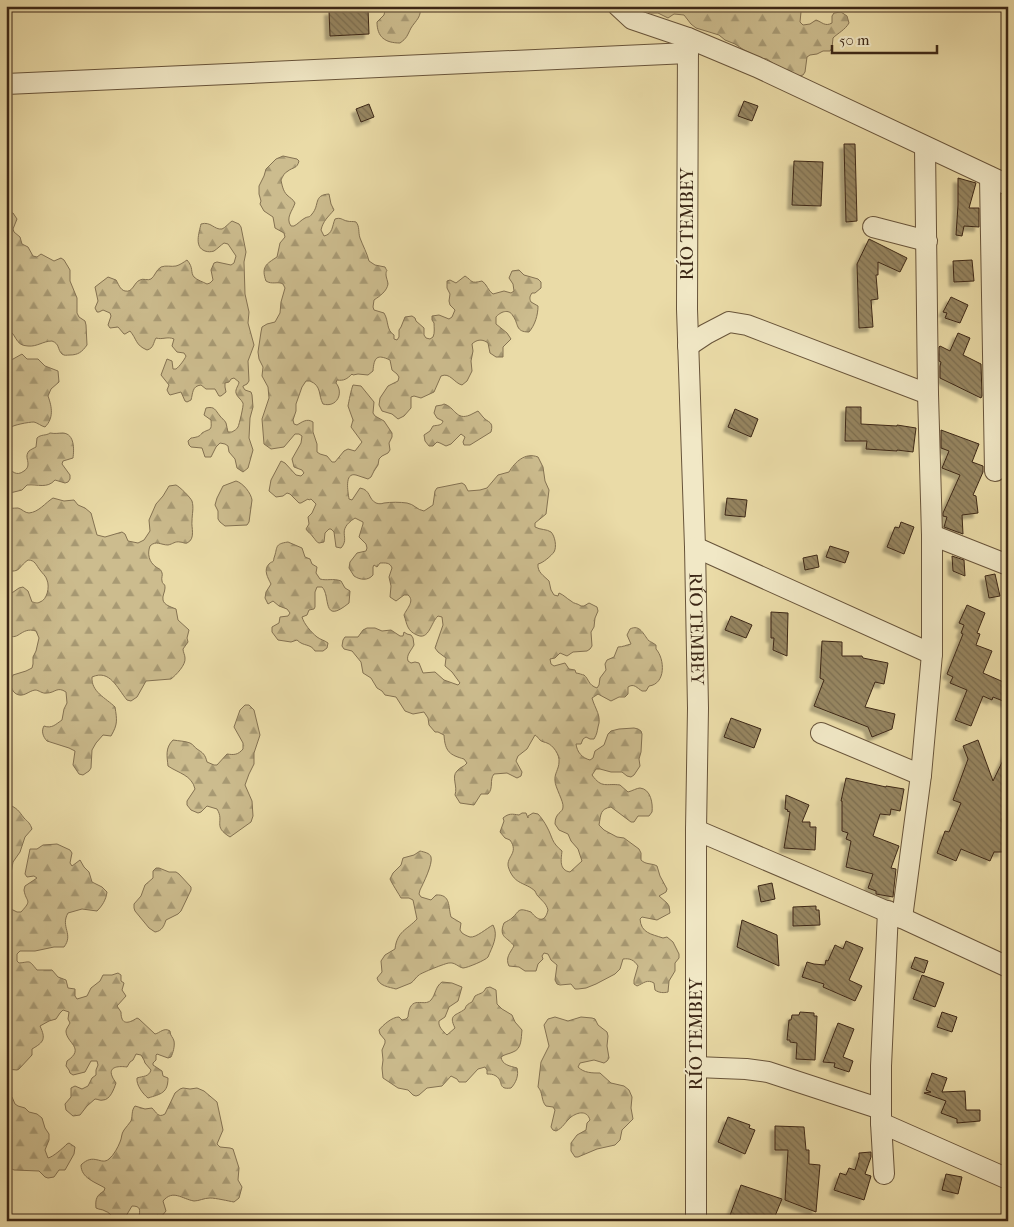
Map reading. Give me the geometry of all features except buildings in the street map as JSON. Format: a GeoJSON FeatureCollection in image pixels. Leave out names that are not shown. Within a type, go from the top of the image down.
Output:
{"type":"FeatureCollection","features":[{"type":"Feature","properties":{"kind":"street"},"geometry":{"type":"LineString","coordinates":[[618,6],[632,19],[688,45],[757,67],[999,181],[995,471]]}},
{"type":"Feature","properties":{"kind":"street"},"geometry":{"type":"LineString","coordinates":[[6,84],[688,45]]}},
{"type":"Feature","properties":{"kind":"street","name":"RÍO TEMBEY"},"geometry":{"type":"LineString","coordinates":[[688,45],[687,309],[698,708],[696,830],[696,1221]]}},
{"type":"Feature","properties":{"kind":"street"},"geometry":{"type":"LineString","coordinates":[[884,1174],[881,1066],[895,914],[921,774],[932,654],[932,535],[925,147]]}},
{"type":"Feature","properties":{"kind":"street"},"geometry":{"type":"LineString","coordinates":[[873,227],[926,241]]}},
{"type":"Feature","properties":{"kind":"street"},"geometry":{"type":"LineString","coordinates":[[688,346],[729,322],[747,325],[928,394]]}},
{"type":"Feature","properties":{"kind":"street"},"geometry":{"type":"LineString","coordinates":[[932,535],[1008,565]]}},
{"type":"Feature","properties":{"kind":"street"},"geometry":{"type":"LineString","coordinates":[[695,547],[932,654]]}},
{"type":"Feature","properties":{"kind":"street"},"geometry":{"type":"LineString","coordinates":[[821,733],[921,774]]}},
{"type":"Feature","properties":{"kind":"street"},"geometry":{"type":"LineString","coordinates":[[696,830],[895,914],[1008,967]]}},
{"type":"Feature","properties":{"kind":"street"},"geometry":{"type":"LineString","coordinates":[[696,1067],[768,1072],[881,1116],[1008,1179]]}},
{"type":"Feature","properties":{"kind":"green space"},"geometry":{"type":"Polygon","coordinates":[[[386,6],[420,6],[418,18],[407,37],[400,43],[386,40],[378,32],[377,22],[384,15],[386,6]]]}},
{"type":"Feature","properties":{"kind":"green space"},"geometry":{"type":"Polygon","coordinates":[[[635,6],[797,6],[801,12],[800,22],[803,25],[810,24],[816,20],[830,24],[832,23],[834,13],[841,12],[847,16],[849,23],[833,38],[830,51],[823,51],[807,57],[805,72],[799,76],[767,59],[760,58],[744,50],[719,35],[696,28],[684,15],[674,14],[668,18],[635,6]]]}},
{"type":"Feature","properties":{"kind":"green space"},"geometry":{"type":"Polygon","coordinates":[[[283,156],[299,161],[296,167],[285,174],[281,180],[285,192],[295,203],[289,217],[291,226],[310,216],[319,198],[329,194],[334,210],[322,227],[321,230],[324,236],[331,232],[335,219],[340,218],[356,222],[369,261],[375,265],[385,267],[387,271],[387,287],[374,300],[373,307],[374,310],[384,313],[394,339],[397,340],[399,337],[399,330],[405,317],[412,316],[415,318],[424,328],[426,338],[430,339],[433,337],[434,332],[432,316],[439,315],[449,319],[452,317],[455,310],[450,305],[447,281],[450,280],[456,283],[465,276],[472,282],[482,281],[493,294],[504,291],[511,293],[514,291],[513,284],[509,278],[512,271],[519,270],[524,275],[538,279],[541,282],[541,288],[532,293],[530,297],[531,302],[538,306],[536,320],[529,332],[519,329],[515,319],[509,312],[502,312],[498,315],[496,317],[496,324],[511,339],[503,347],[503,357],[496,357],[490,353],[488,343],[482,340],[474,342],[472,344],[472,371],[467,381],[462,385],[447,375],[441,376],[434,392],[421,398],[411,397],[411,408],[404,416],[398,419],[392,414],[382,411],[379,405],[380,398],[388,386],[398,381],[399,377],[392,370],[390,360],[379,357],[375,360],[373,371],[368,375],[352,374],[345,379],[337,380],[339,395],[338,399],[332,404],[323,404],[316,385],[306,381],[296,404],[293,420],[294,424],[297,425],[307,420],[313,422],[317,452],[335,462],[344,451],[348,449],[355,451],[362,442],[351,427],[353,420],[348,406],[353,385],[361,386],[374,402],[373,413],[384,421],[392,433],[392,437],[389,443],[390,450],[379,459],[378,465],[371,477],[368,479],[352,475],[348,479],[349,499],[352,500],[360,488],[364,489],[376,503],[407,503],[424,511],[433,505],[437,488],[462,483],[468,491],[487,488],[498,475],[509,472],[521,459],[529,456],[538,457],[543,467],[545,481],[549,490],[546,514],[535,523],[535,527],[551,532],[554,536],[555,545],[553,554],[538,564],[539,569],[541,574],[549,581],[554,595],[558,596],[559,593],[581,606],[589,603],[597,607],[598,611],[591,632],[592,646],[590,649],[573,652],[567,656],[560,653],[555,658],[550,659],[551,664],[554,666],[565,663],[569,669],[584,675],[597,688],[600,678],[606,670],[605,664],[607,660],[614,657],[618,647],[631,644],[627,635],[630,629],[633,628],[639,629],[649,641],[656,645],[661,659],[662,671],[659,681],[649,686],[646,691],[632,686],[628,687],[628,694],[625,697],[619,697],[611,701],[598,694],[592,698],[599,719],[596,734],[594,739],[586,737],[581,744],[576,744],[580,754],[590,760],[593,758],[595,751],[604,745],[611,731],[634,728],[641,731],[640,766],[634,775],[631,777],[622,772],[596,769],[592,775],[602,784],[620,785],[628,792],[639,788],[644,789],[649,794],[652,812],[649,816],[638,816],[634,822],[631,822],[611,807],[603,811],[599,825],[617,837],[624,838],[639,849],[641,860],[657,866],[667,889],[666,892],[659,896],[669,906],[670,913],[657,920],[642,917],[640,919],[645,930],[663,938],[667,937],[673,942],[679,954],[679,958],[675,963],[675,971],[669,981],[668,992],[655,990],[654,983],[649,981],[637,986],[634,984],[638,966],[628,959],[623,959],[620,969],[615,974],[596,984],[578,989],[575,989],[571,984],[557,984],[555,980],[557,965],[548,954],[544,953],[543,959],[538,964],[536,971],[525,971],[519,967],[509,966],[508,958],[514,946],[504,937],[502,928],[504,923],[521,910],[531,912],[539,919],[543,919],[548,910],[535,891],[517,881],[511,874],[508,861],[513,852],[513,845],[500,832],[504,821],[503,818],[511,814],[519,815],[526,813],[528,818],[533,813],[538,814],[554,842],[562,851],[562,867],[570,872],[582,861],[578,849],[568,834],[559,830],[555,824],[556,817],[563,807],[555,781],[559,762],[556,751],[552,746],[541,741],[535,735],[527,749],[518,756],[516,761],[522,772],[521,776],[517,778],[507,773],[494,774],[488,794],[481,794],[474,805],[460,803],[455,795],[455,773],[467,763],[464,759],[449,752],[444,735],[435,732],[429,725],[428,718],[424,712],[413,714],[405,711],[396,697],[385,695],[377,688],[371,678],[363,673],[361,662],[352,651],[344,649],[342,646],[345,637],[358,637],[367,628],[375,628],[382,631],[391,630],[400,636],[403,636],[404,632],[411,635],[414,645],[408,655],[408,661],[419,663],[423,673],[435,672],[444,680],[458,685],[460,683],[445,666],[446,658],[435,648],[443,625],[442,617],[438,616],[427,633],[421,636],[417,635],[409,629],[404,615],[411,602],[410,597],[404,595],[396,601],[390,597],[391,586],[389,577],[392,568],[390,565],[380,563],[377,567],[374,565],[373,575],[366,579],[354,576],[349,568],[350,562],[357,553],[366,551],[367,548],[366,544],[359,537],[363,522],[355,518],[349,523],[344,530],[345,540],[341,548],[336,547],[334,532],[331,529],[325,533],[324,542],[319,543],[306,529],[309,524],[308,517],[316,504],[311,499],[299,503],[287,493],[276,497],[269,491],[271,480],[281,461],[296,475],[301,476],[304,473],[302,470],[294,467],[292,459],[301,443],[302,436],[295,434],[284,447],[271,449],[264,444],[262,419],[269,398],[268,387],[262,376],[263,367],[258,352],[261,332],[262,327],[275,322],[280,313],[285,288],[281,283],[266,281],[264,269],[267,264],[277,257],[280,243],[285,237],[284,233],[275,228],[273,217],[264,211],[260,204],[259,186],[266,169],[276,159],[283,156]]]}},
{"type":"Feature","properties":{"kind":"green space"},"geometry":{"type":"Polygon","coordinates":[[[6,212],[13,213],[17,219],[13,229],[14,232],[20,237],[22,244],[28,247],[33,256],[37,257],[41,254],[54,261],[61,258],[70,270],[70,281],[77,298],[77,313],[85,321],[86,325],[87,345],[78,354],[63,355],[52,341],[34,346],[20,344],[12,333],[6,329],[6,212]]]}},
{"type":"Feature","properties":{"kind":"green space"},"geometry":{"type":"Polygon","coordinates":[[[232,221],[241,227],[246,252],[244,262],[245,294],[249,312],[248,323],[254,345],[248,361],[249,381],[243,386],[252,395],[253,407],[250,418],[249,438],[253,450],[248,468],[243,472],[237,468],[235,459],[225,444],[220,443],[211,457],[205,457],[202,448],[191,447],[188,441],[211,428],[211,420],[204,415],[206,408],[216,410],[226,423],[228,432],[237,429],[243,405],[236,393],[239,382],[234,378],[225,383],[226,392],[221,396],[219,396],[215,389],[206,389],[201,385],[194,388],[191,400],[187,402],[181,392],[170,395],[167,390],[169,385],[161,375],[167,359],[172,361],[173,369],[176,369],[186,356],[184,353],[177,352],[172,346],[174,339],[156,338],[152,347],[147,350],[138,344],[130,331],[124,334],[118,327],[110,328],[108,325],[110,313],[103,310],[97,312],[95,308],[98,301],[95,287],[108,277],[116,280],[122,289],[128,291],[140,280],[151,279],[161,267],[176,266],[187,260],[194,277],[207,284],[210,283],[213,280],[211,270],[214,263],[231,265],[234,263],[236,256],[228,244],[224,243],[213,251],[207,252],[202,249],[198,243],[201,224],[204,223],[222,229],[232,221]]]}},
{"type":"Feature","properties":{"kind":"green space"},"geometry":{"type":"Polygon","coordinates":[[[22,354],[27,359],[38,359],[45,366],[58,371],[59,382],[51,389],[48,396],[51,412],[48,424],[45,427],[34,422],[14,426],[10,428],[6,436],[6,363],[22,354]]]}},
{"type":"Feature","properties":{"kind":"green space"},"geometry":{"type":"Polygon","coordinates":[[[444,404],[462,416],[478,411],[491,424],[491,432],[470,445],[464,445],[465,437],[461,434],[451,444],[446,446],[437,442],[433,446],[429,446],[425,441],[424,435],[433,426],[442,424],[443,421],[437,418],[434,413],[436,406],[444,404]]]}},
{"type":"Feature","properties":{"kind":"green space"},"geometry":{"type":"Polygon","coordinates":[[[50,433],[67,434],[72,439],[73,458],[63,461],[62,464],[70,475],[68,482],[55,480],[46,485],[27,485],[22,490],[6,494],[6,466],[16,473],[21,473],[25,470],[28,465],[27,454],[36,447],[37,438],[50,433]]]}},
{"type":"Feature","properties":{"kind":"green space"},"geometry":{"type":"Polygon","coordinates":[[[236,481],[244,486],[252,500],[249,522],[247,525],[225,526],[218,519],[218,511],[215,505],[223,486],[236,481]]]}},
{"type":"Feature","properties":{"kind":"green space"},"geometry":{"type":"Polygon","coordinates":[[[176,485],[192,501],[191,539],[186,543],[177,542],[168,545],[154,543],[150,546],[149,555],[152,563],[162,573],[162,581],[165,586],[164,602],[176,609],[178,620],[189,630],[188,642],[183,649],[184,664],[171,679],[146,681],[137,697],[131,701],[127,700],[108,678],[98,675],[92,677],[96,691],[115,707],[116,722],[111,736],[103,735],[92,750],[91,768],[89,771],[83,775],[79,774],[73,765],[75,751],[47,741],[43,734],[44,726],[52,726],[62,720],[67,703],[66,692],[58,690],[45,693],[35,690],[19,695],[14,692],[11,686],[13,675],[32,668],[33,657],[39,638],[36,631],[31,630],[14,637],[6,633],[6,597],[23,587],[28,591],[32,602],[39,603],[46,596],[48,583],[46,577],[32,561],[28,560],[17,570],[6,571],[6,507],[18,508],[29,513],[39,509],[53,498],[64,501],[74,500],[78,505],[91,513],[97,535],[105,537],[122,532],[128,541],[138,543],[144,540],[150,531],[149,520],[156,504],[169,486],[176,485]]]}},
{"type":"Feature","properties":{"kind":"green space"},"geometry":{"type":"Polygon","coordinates":[[[288,542],[302,548],[305,557],[310,559],[312,564],[317,567],[316,573],[320,579],[341,581],[345,588],[350,591],[349,603],[334,611],[328,607],[325,591],[322,587],[317,587],[314,609],[309,610],[307,615],[302,617],[312,633],[328,643],[327,648],[323,651],[315,651],[297,640],[291,642],[278,640],[272,632],[272,627],[279,623],[280,617],[288,616],[290,613],[287,609],[273,601],[268,604],[265,598],[271,584],[266,569],[273,561],[278,545],[288,542]]]}},
{"type":"Feature","properties":{"kind":"green space"},"geometry":{"type":"Polygon","coordinates":[[[245,705],[249,705],[254,710],[260,735],[254,753],[254,764],[245,785],[252,801],[253,816],[251,822],[230,837],[220,827],[220,817],[217,809],[207,806],[198,813],[191,810],[187,805],[187,801],[195,789],[188,777],[168,766],[167,752],[173,740],[188,742],[204,754],[207,762],[217,765],[227,754],[239,752],[243,749],[243,743],[234,727],[240,710],[245,705]]]}},
{"type":"Feature","properties":{"kind":"green space"},"geometry":{"type":"Polygon","coordinates":[[[8,804],[18,810],[32,829],[25,837],[20,852],[13,862],[11,873],[6,878],[6,805],[8,804]]]}},
{"type":"Feature","properties":{"kind":"green space"},"geometry":{"type":"Polygon","coordinates":[[[57,844],[70,850],[72,853],[70,863],[72,866],[80,860],[89,872],[92,882],[107,892],[106,898],[97,911],[82,909],[68,913],[65,922],[68,938],[64,947],[20,951],[17,954],[17,961],[19,963],[29,962],[37,970],[52,970],[58,977],[66,980],[68,988],[75,989],[77,999],[87,996],[91,988],[100,981],[103,975],[118,973],[121,975],[121,981],[124,983],[122,990],[126,996],[117,1006],[121,1012],[122,1019],[128,1022],[137,1018],[155,1034],[168,1030],[174,1040],[174,1049],[171,1057],[168,1058],[157,1054],[156,1060],[153,1063],[162,1071],[163,1076],[168,1078],[167,1087],[163,1092],[148,1098],[142,1092],[137,1078],[147,1075],[151,1070],[141,1055],[136,1054],[127,1067],[113,1068],[111,1073],[116,1083],[108,1098],[105,1100],[95,1099],[80,1115],[73,1116],[66,1110],[65,1104],[71,1097],[71,1088],[75,1086],[82,1089],[88,1086],[96,1075],[98,1065],[97,1061],[91,1061],[85,1072],[73,1075],[66,1066],[67,1061],[75,1053],[74,1046],[66,1031],[70,1023],[68,1019],[69,1012],[63,1010],[56,1019],[40,1026],[43,1040],[32,1049],[32,1055],[19,1069],[6,1069],[6,897],[11,901],[11,909],[21,912],[28,903],[24,890],[25,886],[37,878],[34,876],[27,877],[25,874],[30,849],[37,849],[43,845],[57,844]]]}},
{"type":"Feature","properties":{"kind":"green space"},"geometry":{"type":"Polygon","coordinates":[[[420,851],[427,853],[431,857],[431,864],[419,894],[421,897],[431,900],[436,895],[441,895],[447,899],[451,917],[461,923],[460,930],[465,935],[475,936],[493,925],[495,937],[488,957],[484,960],[463,968],[451,963],[443,965],[421,974],[411,983],[396,989],[385,986],[378,981],[377,978],[382,972],[381,961],[385,955],[395,949],[400,934],[417,919],[413,900],[401,898],[390,879],[401,865],[403,858],[420,851]]]}},
{"type":"Feature","properties":{"kind":"green space"},"geometry":{"type":"Polygon","coordinates":[[[156,868],[176,872],[191,887],[191,890],[181,911],[166,920],[161,929],[155,932],[149,928],[135,911],[134,904],[141,896],[145,885],[153,878],[153,871],[156,868]]]}},
{"type":"Feature","properties":{"kind":"green space"},"geometry":{"type":"Polygon","coordinates":[[[442,982],[462,987],[458,1001],[449,1007],[445,1017],[439,1021],[440,1027],[447,1035],[455,1028],[452,1020],[454,1016],[465,1009],[475,996],[486,988],[490,987],[496,990],[497,1004],[512,1015],[522,1030],[520,1043],[516,1051],[501,1057],[509,1066],[517,1068],[517,1079],[511,1088],[504,1088],[496,1076],[487,1074],[485,1067],[478,1069],[466,1082],[459,1082],[451,1076],[442,1086],[427,1088],[416,1096],[408,1090],[398,1088],[383,1078],[382,1050],[385,1040],[379,1030],[393,1018],[406,1019],[411,1005],[414,1003],[425,1003],[431,1000],[442,982]]]}},
{"type":"Feature","properties":{"kind":"green space"},"geometry":{"type":"Polygon","coordinates":[[[555,1017],[568,1021],[581,1017],[595,1019],[598,1025],[607,1032],[609,1058],[604,1063],[594,1060],[580,1063],[578,1067],[585,1072],[600,1073],[611,1083],[624,1086],[629,1090],[632,1097],[633,1119],[622,1130],[620,1140],[615,1145],[597,1149],[578,1157],[575,1157],[571,1151],[571,1143],[577,1135],[586,1130],[587,1123],[590,1120],[589,1117],[585,1113],[576,1114],[558,1130],[553,1130],[551,1127],[555,1110],[553,1107],[544,1104],[538,1087],[541,1062],[549,1046],[544,1025],[548,1019],[555,1017]]]}},
{"type":"Feature","properties":{"kind":"green space"},"geometry":{"type":"Polygon","coordinates":[[[183,1088],[197,1088],[204,1091],[217,1102],[223,1130],[217,1144],[220,1147],[233,1149],[239,1168],[238,1180],[242,1187],[239,1198],[234,1202],[210,1198],[194,1201],[174,1195],[170,1196],[163,1201],[166,1211],[159,1221],[143,1221],[139,1217],[139,1209],[135,1206],[132,1206],[126,1216],[115,1218],[96,1208],[97,1198],[105,1188],[86,1176],[81,1165],[93,1159],[106,1161],[111,1157],[121,1140],[123,1132],[131,1121],[135,1106],[145,1109],[152,1108],[158,1114],[163,1115],[175,1093],[183,1088]]]}},
{"type":"Feature","properties":{"kind":"green space"},"geometry":{"type":"Polygon","coordinates":[[[6,1094],[12,1097],[18,1106],[42,1118],[49,1134],[45,1150],[48,1158],[69,1143],[75,1147],[74,1154],[65,1170],[59,1170],[54,1177],[48,1178],[39,1171],[14,1170],[6,1166],[6,1094]]]}}]}
